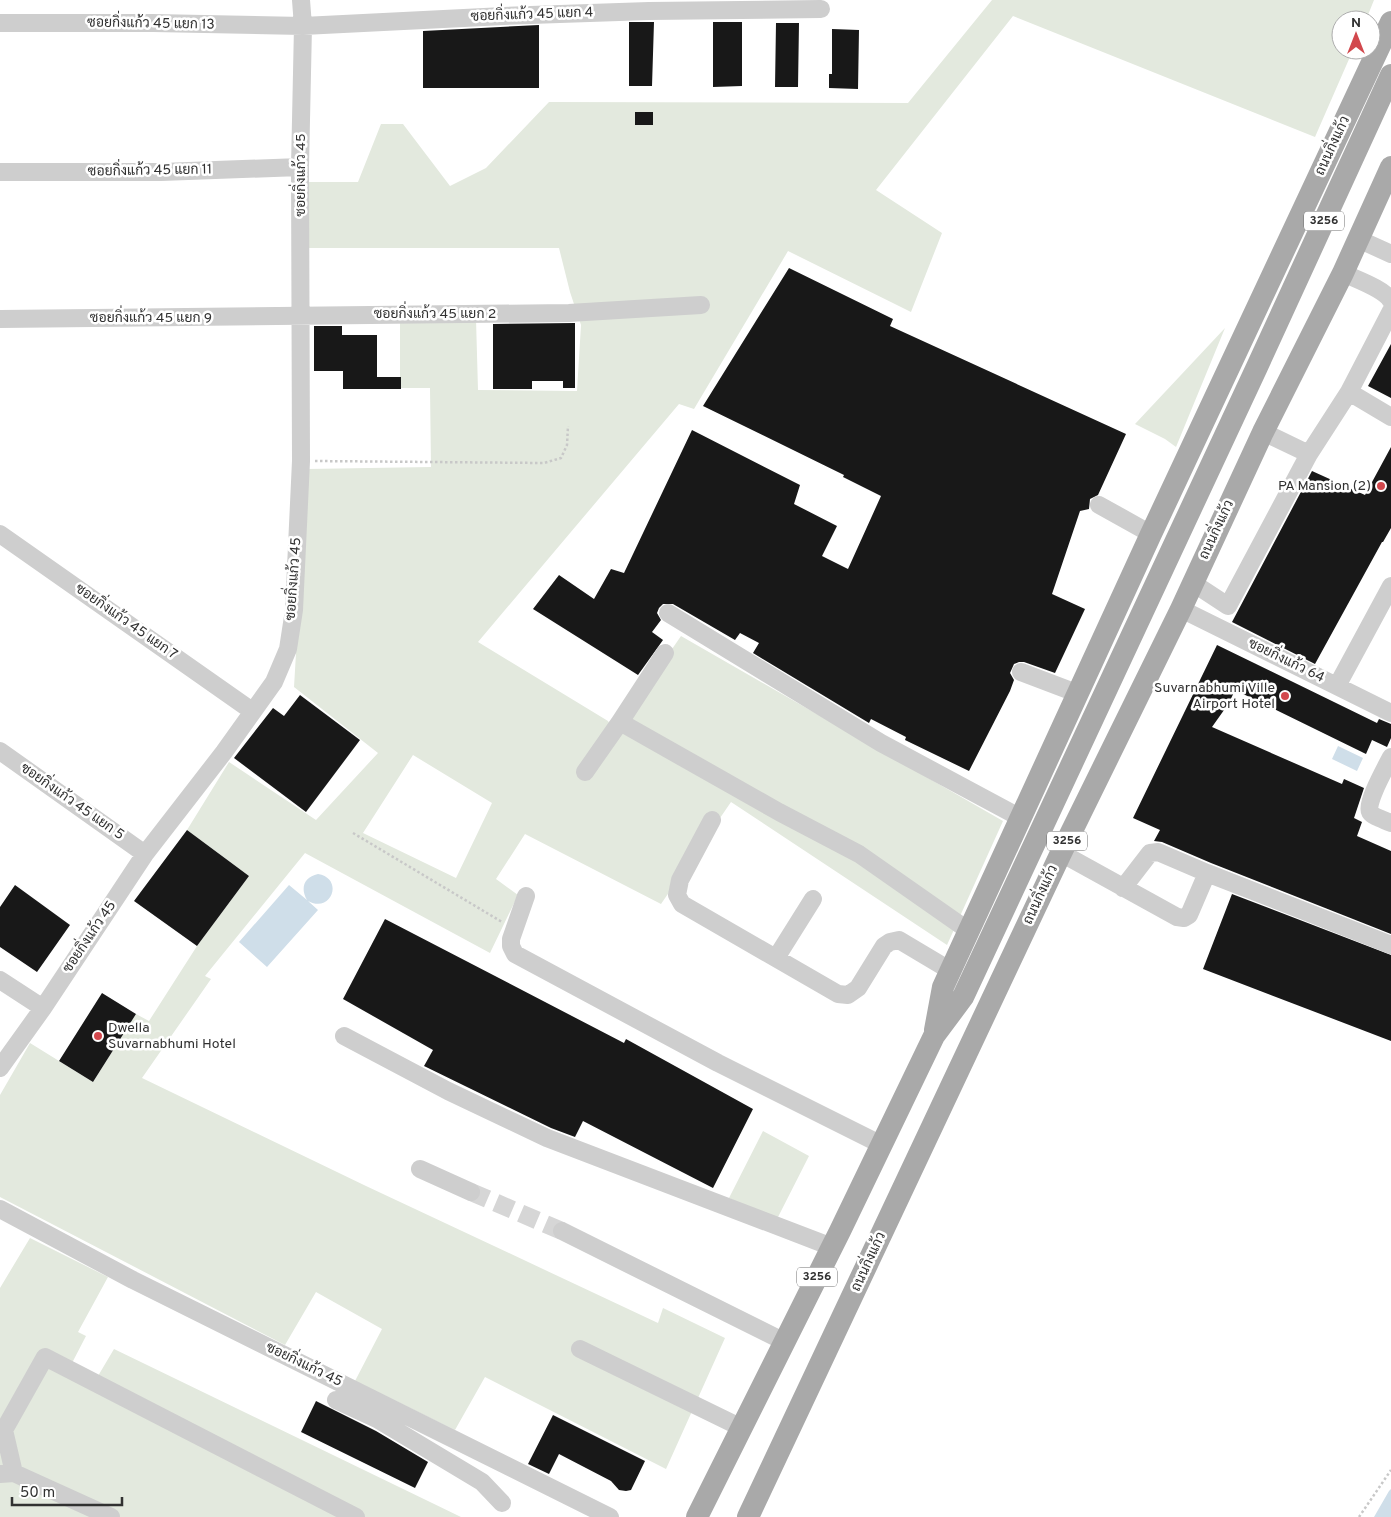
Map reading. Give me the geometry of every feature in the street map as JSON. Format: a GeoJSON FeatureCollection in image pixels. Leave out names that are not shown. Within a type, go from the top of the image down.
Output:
{"type":"FeatureCollection","features":[{"type":"Feature","properties":{"kind":"main road","name":"ถนนกิ่งแก้ว"},"geometry":{"type":"LineString","coordinates":[[934,1036],[943,987],[1151,534],[1391,22]]}},
{"type":"Feature","properties":{"kind":"main road","name":"ถนนกิ่งแก้ว"},"geometry":{"type":"LineString","coordinates":[[697,1517],[832,1247],[934,1036],[963,997],[1391,75]]}},
{"type":"Feature","properties":{"kind":"main road","name":"ถนนกิ่งแก้ว"},"geometry":{"type":"LineString","coordinates":[[748,1517],[1061,853],[1193,584],[1263,432],[1343,273],[1391,167]]}},
{"type":"Feature","properties":{"kind":"street","name":"ซอยกิ่งแก้ว 45"},"geometry":{"type":"LineString","coordinates":[[0,1068],[43,1008],[145,854],[224,752],[274,682],[288,649],[294,610],[301,461],[300,167],[302,0]]}},
{"type":"Feature","properties":{"kind":"street","name":"ซอยกิ่งแก้ว 45 แยก 4"},"geometry":{"type":"LineString","coordinates":[[303,26],[504,8],[649,6],[821,9]]}},
{"type":"Feature","properties":{"kind":"street","name":"ซอยกิ่งแก้ว 45 แยก 13"},"geometry":{"type":"LineString","coordinates":[[0,23],[154,23],[303,26]]}},
{"type":"Feature","properties":{"kind":"street","name":"ซอยกิ่งแก้ว 45 แยก 11"},"geometry":{"type":"LineString","coordinates":[[0,172],[161,172],[300,167]]}},
{"type":"Feature","properties":{"kind":"street"},"geometry":{"type":"LineString","coordinates":[[1358,239],[1391,254]]}},
{"type":"Feature","properties":{"kind":"street"},"geometry":{"type":"LineString","coordinates":[[1343,273],[1382,292],[1391,301]]}},
{"type":"Feature","properties":{"kind":"street","name":"ซอยกิ่งแก้ว 45 แยก 2"},"geometry":{"type":"LineString","coordinates":[[302,317],[358,314],[569,313],[701,305]]}},
{"type":"Feature","properties":{"kind":"street"},"geometry":{"type":"LineString","coordinates":[[1193,584],[1228,606],[1309,454],[1349,392],[1391,311]]}},
{"type":"Feature","properties":{"kind":"street","name":"ซอยกิ่งแก้ว 45 แยก 9"},"geometry":{"type":"LineString","coordinates":[[0,318],[302,317]]}},
{"type":"Feature","properties":{"kind":"street"},"geometry":{"type":"LineString","coordinates":[[1349,392],[1391,417]]}},
{"type":"Feature","properties":{"kind":"street"},"geometry":{"type":"LineString","coordinates":[[1263,432],[1309,454]]}},
{"type":"Feature","properties":{"kind":"street"},"geometry":{"type":"LineString","coordinates":[[1099,505],[1151,534]]}},
{"type":"Feature","properties":{"kind":"street","name":"ซอยกิ่งแก้ว 45 แยก 7"},"geometry":{"type":"LineString","coordinates":[[0,534],[252,711]]}},
{"type":"Feature","properties":{"kind":"street"},"geometry":{"type":"LineString","coordinates":[[1336,686],[1391,586]]}},
{"type":"Feature","properties":{"kind":"street","name":"ซอยกิ่งแก้ว 64"},"geometry":{"type":"LineString","coordinates":[[1181,609],[1336,686],[1388,705]]}},
{"type":"Feature","properties":{"kind":"street"},"geometry":{"type":"LineString","coordinates":[[668,613],[881,743],[1021,818]]}},
{"type":"Feature","properties":{"kind":"street"},"geometry":{"type":"LineString","coordinates":[[585,772],[665,653]]}},
{"type":"Feature","properties":{"kind":"street"},"geometry":{"type":"LineString","coordinates":[[1021,672],[1079,694]]}},
{"type":"Feature","properties":{"kind":"street"},"geometry":{"type":"LineString","coordinates":[[620,722],[779,812],[859,854],[969,931]]}},
{"type":"Feature","properties":{"kind":"street","name":"ซอยกิ่งแก้ว 45 แยก 5"},"geometry":{"type":"LineString","coordinates":[[0,751],[145,854]]}},
{"type":"Feature","properties":{"kind":"street"},"geometry":{"type":"LineString","coordinates":[[1391,757],[1370,801],[1369,810],[1371,814],[1391,823]]}},
{"type":"Feature","properties":{"kind":"street"},"geometry":{"type":"LineString","coordinates":[[712,820],[680,880],[676,895],[682,904],[838,994],[848,995],[858,988],[884,946],[890,942],[900,940],[951,971]]}},
{"type":"Feature","properties":{"kind":"street"},"geometry":{"type":"LineString","coordinates":[[1123,888],[1150,853],[1158,852],[1391,945]]}},
{"type":"Feature","properties":{"kind":"street"},"geometry":{"type":"LineString","coordinates":[[1061,853],[1177,917],[1184,918],[1189,915],[1207,873]]}},
{"type":"Feature","properties":{"kind":"street"},"geometry":{"type":"LineString","coordinates":[[526,896],[511,939],[515,954],[709,1058],[882,1145]]}},
{"type":"Feature","properties":{"kind":"street"},"geometry":{"type":"LineString","coordinates":[[776,958],[813,899]]}},
{"type":"Feature","properties":{"kind":"street"},"geometry":{"type":"LineString","coordinates":[[0,980],[43,1008]]}},
{"type":"Feature","properties":{"kind":"street"},"geometry":{"type":"LineString","coordinates":[[344,1036],[448,1091],[547,1138],[832,1247]]}},
{"type":"Feature","properties":{"kind":"street"},"geometry":{"type":"LineString","coordinates":[[420,1169],[472,1192]]}},
{"type":"Feature","properties":{"kind":"street","name":"ซอยกิ่งแก้ว 45"},"geometry":{"type":"LineString","coordinates":[[0,1210],[380,1412],[606,1516]]}},
{"type":"Feature","properties":{"kind":"street"},"geometry":{"type":"LineString","coordinates":[[562,1230],[785,1342]]}},
{"type":"Feature","properties":{"kind":"street"},"geometry":{"type":"LineString","coordinates":[[580,1349],[742,1428]]}},
{"type":"Feature","properties":{"kind":"street"},"geometry":{"type":"LineString","coordinates":[[111,1517],[7,1474],[2,1427],[45,1357],[356,1517]]}},
{"type":"Feature","properties":{"kind":"street"},"geometry":{"type":"LineString","coordinates":[[336,1400],[380,1412],[482,1482],[502,1503]]}},
{"type":"Feature","properties":{"kind":"path"},"geometry":{"type":"LineString","coordinates":[[301,461],[544,463],[560,458],[567,445],[568,426]]}},
{"type":"Feature","properties":{"kind":"path"},"geometry":{"type":"LineString","coordinates":[[353,833],[514,929]]}},
{"type":"Feature","properties":{"kind":"path"},"geometry":{"type":"LineString","coordinates":[[1359,1517],[1391,1470]]}},
{"type":"Feature","properties":{"kind":"shaded area"},"geometry":{"type":"Polygon","coordinates":[[[992,0],[1374,0],[1370,10],[1331,10],[1331,60],[1349,60],[1315,137],[1013,16],[876,190],[942,233],[911,312],[788,251],[694,409],[679,404],[478,642],[608,721],[615,732],[681,636],[1003,821],[947,945],[731,802],[661,904],[525,834],[496,879],[518,895],[490,953],[305,853],[205,976],[211,979],[142,1078],[658,1323],[663,1308],[725,1338],[666,1469],[485,1377],[455,1430],[355,1381],[382,1329],[316,1292],[285,1345],[0,1197],[0,1095],[30,1043],[93,1082],[136,1014],[149,1021],[197,946],[249,876],[187,830],[229,762],[316,820],[378,753],[294,687],[307,469],[431,467],[430,388],[400,388],[400,316],[476,319],[478,390],[577,391],[581,325],[570,292],[559,248],[306,248],[306,182],[358,182],[381,124],[403,124],[450,186],[486,168],[549,102],[908,103],[992,0]],[[413,755],[363,833],[456,878],[492,803],[413,755]]]}},
{"type":"Feature","properties":{"kind":"shaded area"},"geometry":{"type":"Polygon","coordinates":[[[1225,328],[1176,447],[1165,439],[1135,424],[1225,328]]]}},
{"type":"Feature","properties":{"kind":"shaded area"},"geometry":{"type":"Polygon","coordinates":[[[1338,746],[1363,758],[1357,771],[1332,759],[1338,746]]]}},
{"type":"Feature","properties":{"kind":"shaded area"},"geometry":{"type":"Polygon","coordinates":[[[318,874],[326,877],[331,882],[332,894],[323,903],[316,904],[308,901],[318,910],[267,967],[239,942],[289,885],[307,900],[304,891],[305,884],[309,878],[318,874]]]}},
{"type":"Feature","properties":{"kind":"shaded area"},"geometry":{"type":"Polygon","coordinates":[[[763,1131],[809,1156],[776,1221],[729,1198],[763,1131]]]}},
{"type":"Feature","properties":{"kind":"shaded area"},"geometry":{"type":"Polygon","coordinates":[[[30,1238],[108,1277],[78,1332],[86,1336],[72,1363],[98,1376],[114,1349],[461,1517],[0,1517],[0,1288],[30,1238]]]}},
{"type":"Feature","properties":{"kind":"shaded area"},"geometry":{"type":"Polygon","coordinates":[[[1391,1489],[1391,1517],[1374,1517],[1389,1491],[1391,1489]]]}},
{"type":"Feature","properties":{"kind":"building"},"geometry":{"type":"Polygon","coordinates":[[[629,22],[654,22],[652,86],[629,86],[629,22]]]}},
{"type":"Feature","properties":{"kind":"building"},"geometry":{"type":"Polygon","coordinates":[[[713,22],[742,22],[742,86],[713,87],[713,22]]]}},
{"type":"Feature","properties":{"kind":"building"},"geometry":{"type":"Polygon","coordinates":[[[776,23],[799,23],[798,87],[775,87],[776,23]]]}},
{"type":"Feature","properties":{"kind":"building"},"geometry":{"type":"Polygon","coordinates":[[[539,25],[539,88],[423,88],[423,31],[539,25]]]}},
{"type":"Feature","properties":{"kind":"building"},"geometry":{"type":"Polygon","coordinates":[[[832,29],[859,30],[858,89],[829,88],[829,74],[832,74],[832,29]]]}},
{"type":"Feature","properties":{"kind":"building"},"geometry":{"type":"Polygon","coordinates":[[[635,112],[653,112],[653,125],[635,125],[635,112]]]}},
{"type":"Feature","properties":{"kind":"building"},"geometry":{"type":"Polygon","coordinates":[[[789,268],[893,319],[890,326],[1126,434],[1098,495],[1090,499],[1089,509],[1080,511],[1052,594],[1085,609],[1055,673],[1024,662],[1014,664],[1010,673],[1014,680],[1010,691],[969,771],[905,740],[906,737],[871,719],[869,723],[753,653],[759,643],[740,633],[735,640],[673,604],[663,604],[659,608],[657,613],[661,620],[652,632],[663,640],[638,675],[533,609],[559,575],[594,599],[611,569],[624,573],[692,430],[800,485],[794,504],[837,526],[822,556],[848,569],[881,496],[843,477],[844,475],[703,406],[789,268]]]}},
{"type":"Feature","properties":{"kind":"building"},"geometry":{"type":"Polygon","coordinates":[[[575,323],[575,388],[563,388],[563,381],[532,381],[532,389],[493,389],[493,324],[575,323]]]}},
{"type":"Feature","properties":{"kind":"building"},"geometry":{"type":"Polygon","coordinates":[[[314,326],[342,326],[342,335],[377,335],[377,377],[401,377],[401,389],[343,389],[343,371],[314,371],[314,326]]]}},
{"type":"Feature","properties":{"kind":"building"},"geometry":{"type":"Polygon","coordinates":[[[1391,344],[1391,398],[1368,386],[1391,344]]]}},
{"type":"Feature","properties":{"kind":"building"},"geometry":{"type":"Polygon","coordinates":[[[1391,447],[1391,528],[1315,664],[1232,622],[1312,471],[1365,495],[1391,447]]]}},
{"type":"Feature","properties":{"kind":"building"},"geometry":{"type":"Polygon","coordinates":[[[1217,645],[1377,723],[1379,719],[1391,724],[1391,738],[1387,747],[1372,740],[1366,754],[1235,690],[1229,703],[1212,727],[1342,784],[1344,779],[1364,788],[1354,818],[1362,822],[1357,836],[1391,851],[1391,934],[1162,842],[1154,841],[1160,830],[1133,818],[1217,645]]]}},
{"type":"Feature","properties":{"kind":"building"},"geometry":{"type":"Polygon","coordinates":[[[300,695],[360,740],[306,812],[234,758],[273,708],[284,716],[300,695]]]}},
{"type":"Feature","properties":{"kind":"building"},"geometry":{"type":"Polygon","coordinates":[[[187,830],[249,876],[197,946],[134,901],[187,830]]]}},
{"type":"Feature","properties":{"kind":"building"},"geometry":{"type":"Polygon","coordinates":[[[15,885],[70,925],[37,972],[0,947],[0,907],[15,885]]]}},
{"type":"Feature","properties":{"kind":"building"},"geometry":{"type":"Polygon","coordinates":[[[1232,894],[1391,955],[1391,1041],[1203,969],[1232,894]]]}},
{"type":"Feature","properties":{"kind":"building"},"geometry":{"type":"Polygon","coordinates":[[[385,919],[624,1043],[626,1039],[753,1109],[713,1188],[583,1121],[575,1137],[551,1128],[424,1066],[433,1050],[343,999],[385,919]]]}},
{"type":"Feature","properties":{"kind":"building"},"geometry":{"type":"Polygon","coordinates":[[[102,993],[136,1014],[93,1082],[59,1061],[102,993]]]}},
{"type":"Feature","properties":{"kind":"building"},"geometry":{"type":"Polygon","coordinates":[[[316,1401],[376,1431],[428,1462],[415,1488],[301,1432],[316,1401]]]}},
{"type":"Feature","properties":{"kind":"building"},"geometry":{"type":"Polygon","coordinates":[[[553,1415],[645,1461],[631,1490],[619,1490],[611,1481],[559,1454],[549,1474],[528,1464],[553,1415]]]}},
{"type":"Feature","properties":{"kind":"tunnel"},"geometry":{"type":"LineString","coordinates":[[471,1192],[562,1231]]}},
{"type":"Feature","properties":{"kind":"place","name":"PA Mansion (2)"},"geometry":{"type":"Point","coordinates":[1381,486]}},
{"type":"Feature","properties":{"kind":"place","name":"Suvarnabhumi Ville Airport Hotel"},"geometry":{"type":"Point","coordinates":[1285,696]}},
{"type":"Feature","properties":{"kind":"place","name":"Dwella Suvarnabhumi Hotel"},"geometry":{"type":"Point","coordinates":[98,1036]}}]}
